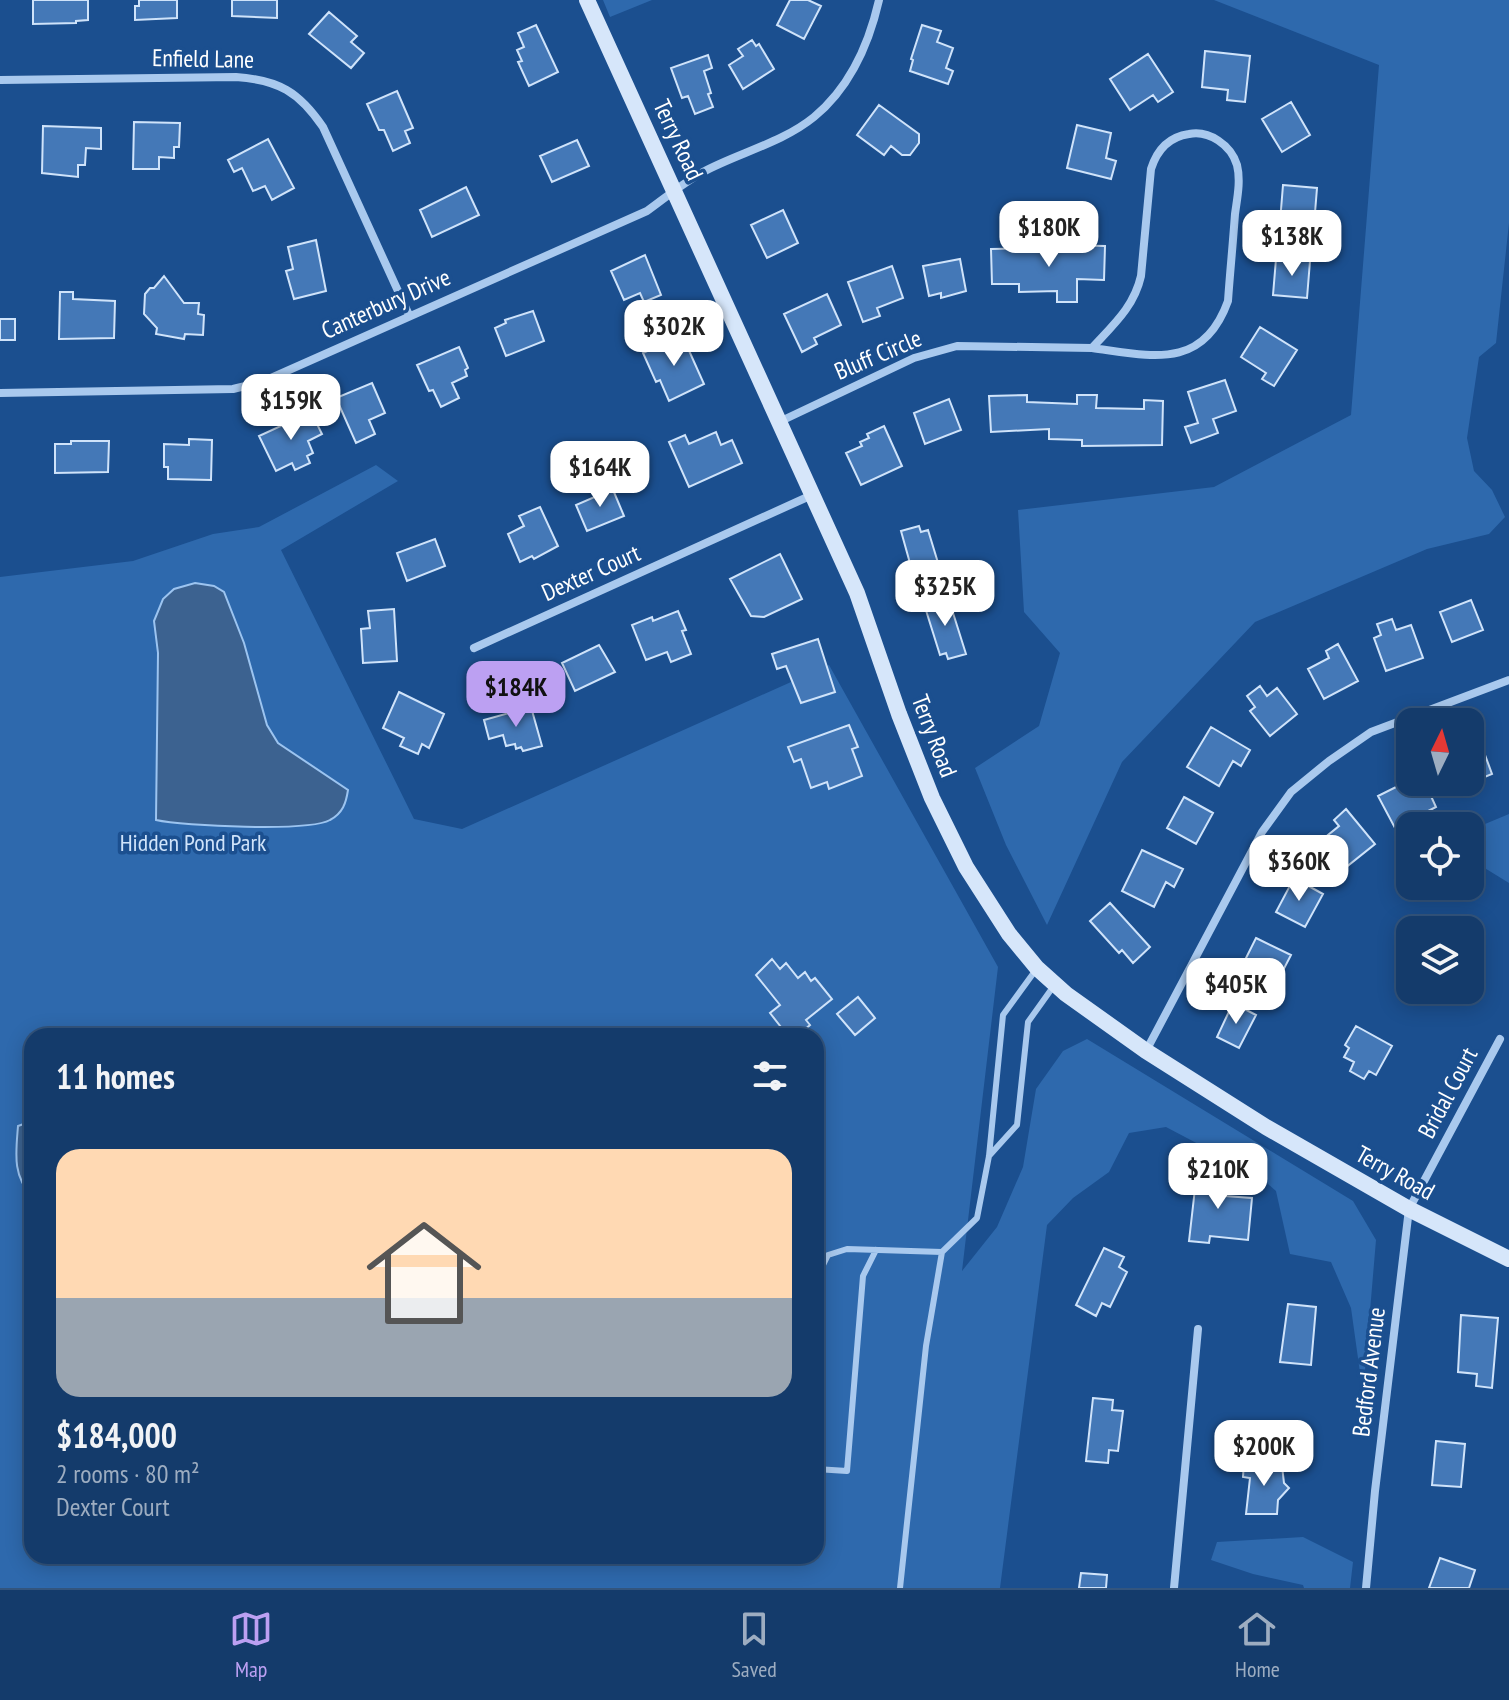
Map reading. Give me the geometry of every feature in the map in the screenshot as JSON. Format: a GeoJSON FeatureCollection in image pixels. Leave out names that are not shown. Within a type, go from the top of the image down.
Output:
{"type":"FeatureCollection","features":[{"type":"Feature","properties":{"kind":"street","name":"Terry Road"},"geometry":{"type":"LineString","coordinates":[[587,0],[857,593],[932,798],[966,867],[1009,934],[1037,968],[1055,984],[1146,1051],[1266,1127],[1409,1209],[1509,1259]]}},
{"type":"Feature","properties":{"kind":"street","name":"Canterbury Drive"},"geometry":{"type":"LineString","coordinates":[[0,393],[233,389],[262,382],[647,211],[701,173],[776,139],[812,118],[838,93],[860,59],[879,0]]}},
{"type":"Feature","properties":{"kind":"street","name":"Enfield Lane"},"geometry":{"type":"LineString","coordinates":[[0,80],[236,77],[263,79],[287,90],[307,104],[323,127],[409,315]]}},
{"type":"Feature","properties":{"kind":"street","name":"Bluff Circle"},"geometry":{"type":"LineString","coordinates":[[781,421],[914,358],[957,346],[1092,348],[1146,356],[1180,354],[1198,346],[1221,319],[1228,301],[1239,178],[1232,154],[1221,142],[1207,135],[1192,133],[1177,136],[1155,155],[1137,292],[1128,310],[1092,348]]}},
{"type":"Feature","properties":{"kind":"street","name":"Dexter Court"},"geometry":{"type":"LineString","coordinates":[[474,648],[812,495]]}},
{"type":"Feature","properties":{"kind":"street"},"geometry":{"type":"LineString","coordinates":[[1146,1051],[1262,832],[1291,792],[1371,732],[1509,680]]}},
{"type":"Feature","properties":{"kind":"street","name":"Bridal Court"},"geometry":{"type":"LineString","coordinates":[[1409,1209],[1500,1039]]}},
{"type":"Feature","properties":{"kind":"street","name":"Bedford Avenue"},"geometry":{"type":"LineString","coordinates":[[1366,1588],[1409,1209]]}},
{"type":"Feature","properties":{"kind":"street"},"geometry":{"type":"LineString","coordinates":[[1174,1588],[1198,1329]]}},
{"type":"Feature","properties":{"kind":"lane"},"geometry":{"type":"LineString","coordinates":[[900,1588],[926,1346],[942,1252],[977,1218],[989,1156],[1003,1015],[1037,968]]}},
{"type":"Feature","properties":{"kind":"lane"},"geometry":{"type":"LineString","coordinates":[[989,1156],[1017,1125],[1028,1022],[1055,984]]}},
{"type":"Feature","properties":{"kind":"lane"},"geometry":{"type":"LineString","coordinates":[[824,1263],[828,1255],[847,1249],[942,1252]]}},
{"type":"Feature","properties":{"kind":"lane"},"geometry":{"type":"LineString","coordinates":[[824,1470],[847,1471],[863,1276],[876,1250]]}},
{"type":"Feature","properties":{"kind":"green space"},"geometry":{"type":"Polygon","coordinates":[[[603,0],[652,0],[610,17],[603,0]]]}},
{"type":"Feature","properties":{"kind":"green space"},"geometry":{"type":"Polygon","coordinates":[[[1214,0],[1509,0],[1509,223],[1496,343],[1479,357],[1467,438],[1474,471],[1492,490],[1505,517],[1489,534],[1427,549],[1255,622],[1122,762],[1047,925],[1006,845],[975,768],[1039,726],[1060,653],[1024,612],[1018,510],[1214,487],[1351,415],[1379,65],[1214,0]]]}},
{"type":"Feature","properties":{"kind":"green space","name":"Hidden Pond Park"},"geometry":{"type":"Polygon","coordinates":[[[376,465],[398,481],[281,550],[414,819],[462,829],[829,665],[998,967],[962,1271],[997,1227],[1023,1167],[1036,1089],[1063,1051],[1087,1039],[1353,1201],[1376,1240],[1363,1394],[1351,1308],[1331,1262],[1290,1254],[1276,1191],[1259,1176],[1166,1127],[1129,1133],[1109,1172],[1073,1198],[1047,1225],[1000,1588],[0,1588],[0,577],[133,561],[213,534],[259,527],[376,465]]]}},
{"type":"Feature","properties":{"kind":"green space"},"geometry":{"type":"Polygon","coordinates":[[[1509,814],[1509,883],[1484,868],[1485,824],[1509,814]]]}},
{"type":"Feature","properties":{"kind":"green space"},"geometry":{"type":"Polygon","coordinates":[[[1303,1537],[1353,1562],[1350,1588],[1304,1588],[1303,1585],[1253,1574],[1211,1560],[1217,1542],[1303,1537]]]}},
{"type":"Feature","properties":{"kind":"shaded area"},"geometry":{"type":"Polygon","coordinates":[[[195,583],[214,586],[224,592],[244,643],[267,725],[278,743],[348,790],[343,807],[330,820],[318,824],[273,827],[156,820],[158,653],[154,621],[163,599],[174,589],[195,583]]]}},
{"type":"Feature","properties":{"kind":"shaded area"},"geometry":{"type":"Polygon","coordinates":[[[24,1124],[24,1185],[18,1172],[16,1154],[18,1126],[24,1124]]]}},
{"type":"Feature","properties":{"kind":"building"},"geometry":{"type":"Polygon","coordinates":[[[33,0],[88,0],[88,20],[33,24],[33,0]]]}},
{"type":"Feature","properties":{"kind":"building"},"geometry":{"type":"Polygon","coordinates":[[[139,0],[177,0],[177,18],[135,20],[135,6],[139,6],[139,0]]]}},
{"type":"Feature","properties":{"kind":"building"},"geometry":{"type":"Polygon","coordinates":[[[232,0],[277,0],[277,18],[232,16],[232,0]]]}},
{"type":"Feature","properties":{"kind":"building"},"geometry":{"type":"Polygon","coordinates":[[[790,0],[808,0],[821,6],[804,39],[777,25],[790,0]]]}},
{"type":"Feature","properties":{"kind":"building"},"geometry":{"type":"Polygon","coordinates":[[[329,12],[357,36],[351,42],[364,53],[351,68],[309,34],[329,12]]]}},
{"type":"Feature","properties":{"kind":"building"},"geometry":{"type":"Polygon","coordinates":[[[536,25],[558,72],[529,86],[518,62],[522,61],[517,50],[524,47],[518,33],[536,25]]]}},
{"type":"Feature","properties":{"kind":"building"},"geometry":{"type":"Polygon","coordinates":[[[922,25],[941,31],[937,42],[953,48],[946,68],[953,71],[948,84],[910,71],[922,25]]]}},
{"type":"Feature","properties":{"kind":"building"},"geometry":{"type":"Polygon","coordinates":[[[752,40],[756,46],[759,44],[774,69],[743,89],[729,65],[743,56],[738,49],[752,40]]]}},
{"type":"Feature","properties":{"kind":"building"},"geometry":{"type":"Polygon","coordinates":[[[1205,51],[1250,56],[1245,102],[1227,100],[1228,90],[1202,87],[1205,51]]]}},
{"type":"Feature","properties":{"kind":"building"},"geometry":{"type":"Polygon","coordinates":[[[1148,54],[1173,92],[1158,102],[1153,95],[1130,110],[1110,79],[1148,54]]]}},
{"type":"Feature","properties":{"kind":"building"},"geometry":{"type":"Polygon","coordinates":[[[708,55],[712,68],[704,71],[713,107],[695,114],[688,96],[682,98],[671,68],[708,55]]]}},
{"type":"Feature","properties":{"kind":"building"},"geometry":{"type":"Polygon","coordinates":[[[397,91],[413,128],[405,131],[410,143],[393,151],[367,104],[397,91]]]}},
{"type":"Feature","properties":{"kind":"building"},"geometry":{"type":"Polygon","coordinates":[[[1291,102],[1310,135],[1282,152],[1262,119],[1291,102]]]}},
{"type":"Feature","properties":{"kind":"building"},"geometry":{"type":"Polygon","coordinates":[[[879,105],[919,134],[919,143],[910,155],[902,155],[891,146],[884,155],[857,135],[879,105]]]}},
{"type":"Feature","properties":{"kind":"building"},"geometry":{"type":"Polygon","coordinates":[[[134,122],[180,123],[179,147],[174,147],[174,158],[159,157],[159,169],[133,169],[134,122]]]}},
{"type":"Feature","properties":{"kind":"building"},"geometry":{"type":"Polygon","coordinates":[[[1077,125],[1111,133],[1106,158],[1116,161],[1111,179],[1067,168],[1077,125]]]}},
{"type":"Feature","properties":{"kind":"building"},"geometry":{"type":"Polygon","coordinates":[[[43,126],[101,128],[101,149],[86,148],[85,165],[78,165],[78,177],[42,173],[43,126]]]}},
{"type":"Feature","properties":{"kind":"building"},"geometry":{"type":"Polygon","coordinates":[[[268,139],[294,188],[272,200],[265,186],[253,191],[242,168],[234,172],[228,160],[268,139]]]}},
{"type":"Feature","properties":{"kind":"building"},"geometry":{"type":"Polygon","coordinates":[[[577,140],[589,166],[552,182],[540,156],[577,140]]]}},
{"type":"Feature","properties":{"kind":"building"},"geometry":{"type":"Polygon","coordinates":[[[1283,185],[1317,188],[1314,225],[1280,222],[1283,185]]]}},
{"type":"Feature","properties":{"kind":"building"},"geometry":{"type":"Polygon","coordinates":[[[466,187],[479,215],[432,237],[420,210],[466,187]]]}},
{"type":"Feature","properties":{"kind":"building"},"geometry":{"type":"Polygon","coordinates":[[[783,210],[798,243],[767,258],[751,225],[783,210]]]}},
{"type":"Feature","properties":{"kind":"building"},"geometry":{"type":"Polygon","coordinates":[[[316,240],[326,291],[294,299],[286,271],[293,269],[288,247],[316,240]]]}},
{"type":"Feature","properties":{"kind":"building"},"geometry":{"type":"Polygon","coordinates":[[[1059,245],[1105,246],[1104,280],[1077,279],[1077,302],[1057,302],[1057,291],[1019,292],[1019,284],[992,284],[991,249],[1059,248],[1059,245]]]}},
{"type":"Feature","properties":{"kind":"building"},"geometry":{"type":"Polygon","coordinates":[[[645,255],[661,295],[644,302],[640,293],[624,300],[611,271],[645,255]]]}},
{"type":"Feature","properties":{"kind":"building"},"geometry":{"type":"Polygon","coordinates":[[[960,259],[966,291],[941,298],[941,293],[929,296],[923,266],[960,259]]]}},
{"type":"Feature","properties":{"kind":"building"},"geometry":{"type":"Polygon","coordinates":[[[1276,259],[1310,261],[1307,298],[1273,295],[1276,259]]]}},
{"type":"Feature","properties":{"kind":"building"},"geometry":{"type":"Polygon","coordinates":[[[892,266],[903,298],[877,308],[880,316],[863,322],[848,282],[892,266]]]}},
{"type":"Feature","properties":{"kind":"building"},"geometry":{"type":"Polygon","coordinates":[[[164,276],[184,303],[199,303],[198,314],[204,315],[203,335],[185,334],[184,339],[156,334],[157,328],[144,314],[145,294],[164,276]]]}},
{"type":"Feature","properties":{"kind":"building"},"geometry":{"type":"Polygon","coordinates":[[[60,292],[73,292],[73,299],[115,301],[114,338],[59,339],[60,292]]]}},
{"type":"Feature","properties":{"kind":"building"},"geometry":{"type":"Polygon","coordinates":[[[827,294],[841,325],[814,338],[817,344],[802,352],[784,314],[827,294]]]}},
{"type":"Feature","properties":{"kind":"building"},"geometry":{"type":"Polygon","coordinates":[[[533,311],[544,341],[506,356],[495,328],[506,323],[505,320],[533,311]]]}},
{"type":"Feature","properties":{"kind":"building"},"geometry":{"type":"Polygon","coordinates":[[[0,319],[15,319],[15,340],[0,340],[0,319]]]}},
{"type":"Feature","properties":{"kind":"building"},"geometry":{"type":"Polygon","coordinates":[[[1260,327],[1297,350],[1274,386],[1262,379],[1266,373],[1241,357],[1260,327]]]}},
{"type":"Feature","properties":{"kind":"building"},"geometry":{"type":"Polygon","coordinates":[[[682,335],[704,384],[669,401],[643,353],[682,335]]]}},
{"type":"Feature","properties":{"kind":"building"},"geometry":{"type":"Polygon","coordinates":[[[459,347],[468,368],[465,370],[467,376],[452,383],[459,398],[441,407],[433,390],[429,391],[417,365],[459,347]]]}},
{"type":"Feature","properties":{"kind":"building"},"geometry":{"type":"Polygon","coordinates":[[[1225,380],[1236,411],[1213,419],[1218,433],[1191,443],[1185,427],[1198,423],[1188,392],[1225,380]]]}},
{"type":"Feature","properties":{"kind":"building"},"geometry":{"type":"Polygon","coordinates":[[[372,383],[385,413],[369,420],[375,434],[356,443],[336,398],[372,383]]]}},
{"type":"Feature","properties":{"kind":"building"},"geometry":{"type":"Polygon","coordinates":[[[1027,395],[1027,402],[1077,404],[1077,395],[1097,395],[1096,408],[1144,409],[1144,400],[1163,401],[1162,445],[1082,446],[1082,440],[1049,439],[1049,429],[991,432],[989,396],[1027,395]]]}},
{"type":"Feature","properties":{"kind":"building"},"geometry":{"type":"Polygon","coordinates":[[[949,399],[961,430],[925,444],[914,413],[949,399]]]}},
{"type":"Feature","properties":{"kind":"building"},"geometry":{"type":"Polygon","coordinates":[[[311,412],[322,434],[308,441],[313,453],[307,456],[310,463],[295,470],[292,463],[276,471],[259,436],[311,412]]]}},
{"type":"Feature","properties":{"kind":"building"},"geometry":{"type":"Polygon","coordinates":[[[884,426],[902,466],[861,485],[846,453],[862,446],[860,442],[869,438],[867,434],[884,426]]]}},
{"type":"Feature","properties":{"kind":"building"},"geometry":{"type":"Polygon","coordinates":[[[716,432],[721,445],[732,440],[742,463],[689,487],[669,442],[685,435],[689,444],[716,432]]]}},
{"type":"Feature","properties":{"kind":"building"},"geometry":{"type":"Polygon","coordinates":[[[189,439],[212,440],[211,480],[168,479],[168,467],[164,467],[164,444],[189,445],[189,439]]]}},
{"type":"Feature","properties":{"kind":"building"},"geometry":{"type":"Polygon","coordinates":[[[71,441],[109,441],[108,472],[55,473],[55,444],[71,444],[71,441]]]}},
{"type":"Feature","properties":{"kind":"building"},"geometry":{"type":"Polygon","coordinates":[[[611,485],[624,516],[587,531],[576,505],[597,496],[595,491],[611,485]]]}},
{"type":"Feature","properties":{"kind":"building"},"geometry":{"type":"Polygon","coordinates":[[[540,507],[558,546],[534,559],[532,556],[520,562],[508,534],[524,526],[519,516],[540,507]]]}},
{"type":"Feature","properties":{"kind":"building"},"geometry":{"type":"Polygon","coordinates":[[[919,526],[921,532],[928,530],[939,566],[913,574],[901,531],[919,526]]]}},
{"type":"Feature","properties":{"kind":"building"},"geometry":{"type":"Polygon","coordinates":[[[435,539],[445,566],[407,581],[397,553],[435,539]]]}},
{"type":"Feature","properties":{"kind":"building"},"geometry":{"type":"Polygon","coordinates":[[[780,554],[802,599],[764,617],[751,616],[730,579],[780,554]]]}},
{"type":"Feature","properties":{"kind":"building"},"geometry":{"type":"Polygon","coordinates":[[[948,597],[966,654],[948,659],[946,653],[940,655],[924,604],[948,597]]]}},
{"type":"Feature","properties":{"kind":"building"},"geometry":{"type":"Polygon","coordinates":[[[1471,600],[1483,630],[1452,642],[1440,612],[1471,600]]]}},
{"type":"Feature","properties":{"kind":"building"},"geometry":{"type":"Polygon","coordinates":[[[394,609],[397,661],[363,663],[361,629],[370,628],[368,611],[394,609]]]}},
{"type":"Feature","properties":{"kind":"building"},"geometry":{"type":"Polygon","coordinates":[[[678,611],[691,654],[671,662],[667,652],[646,660],[632,625],[678,611]]]}},
{"type":"Feature","properties":{"kind":"building"},"geometry":{"type":"Polygon","coordinates":[[[1392,619],[1396,630],[1411,625],[1423,658],[1386,671],[1374,638],[1381,635],[1377,624],[1392,619]]]}},
{"type":"Feature","properties":{"kind":"building"},"geometry":{"type":"Polygon","coordinates":[[[818,639],[835,692],[801,703],[786,666],[777,669],[772,654],[818,639]]]}},
{"type":"Feature","properties":{"kind":"building"},"geometry":{"type":"Polygon","coordinates":[[[1338,644],[1358,681],[1324,699],[1308,669],[1329,658],[1326,651],[1338,644]]]}},
{"type":"Feature","properties":{"kind":"building"},"geometry":{"type":"Polygon","coordinates":[[[599,645],[615,672],[575,691],[562,663],[599,645]]]}},
{"type":"Feature","properties":{"kind":"building"},"geometry":{"type":"Polygon","coordinates":[[[1260,686],[1267,696],[1277,688],[1297,714],[1270,736],[1250,711],[1255,707],[1247,696],[1260,686]]]}},
{"type":"Feature","properties":{"kind":"building"},"geometry":{"type":"Polygon","coordinates":[[[399,692],[444,714],[429,748],[422,744],[418,754],[400,746],[404,738],[383,728],[399,692]]]}},
{"type":"Feature","properties":{"kind":"building"},"geometry":{"type":"Polygon","coordinates":[[[531,707],[542,746],[523,751],[521,747],[516,749],[515,744],[506,746],[503,735],[489,739],[484,720],[531,707]]]}},
{"type":"Feature","properties":{"kind":"building"},"geometry":{"type":"Polygon","coordinates":[[[849,725],[858,747],[852,749],[862,776],[829,789],[827,782],[811,788],[801,759],[794,762],[788,747],[849,725]]]}},
{"type":"Feature","properties":{"kind":"building"},"geometry":{"type":"Polygon","coordinates":[[[1211,727],[1250,750],[1241,766],[1233,761],[1219,786],[1187,767],[1211,727]]]}},
{"type":"Feature","properties":{"kind":"building"},"geometry":{"type":"Polygon","coordinates":[[[1484,752],[1492,774],[1484,777],[1484,752]]]}},
{"type":"Feature","properties":{"kind":"building"},"geometry":{"type":"Polygon","coordinates":[[[1396,787],[1396,796],[1431,796],[1436,807],[1426,812],[1396,812],[1395,828],[1378,796],[1396,787]]]}},
{"type":"Feature","properties":{"kind":"building"},"geometry":{"type":"Polygon","coordinates":[[[1184,797],[1213,813],[1196,844],[1167,828],[1184,797]]]}},
{"type":"Feature","properties":{"kind":"building"},"geometry":{"type":"Polygon","coordinates":[[[1346,809],[1375,844],[1340,872],[1317,844],[1339,826],[1334,820],[1346,809]]]}},
{"type":"Feature","properties":{"kind":"building"},"geometry":{"type":"Polygon","coordinates":[[[1142,850],[1183,869],[1174,887],[1166,882],[1154,907],[1122,891],[1142,850]]]}},
{"type":"Feature","properties":{"kind":"building"},"geometry":{"type":"Polygon","coordinates":[[[1294,878],[1323,894],[1305,927],[1276,912],[1294,878]]]}},
{"type":"Feature","properties":{"kind":"building"},"geometry":{"type":"Polygon","coordinates":[[[1110,903],[1150,947],[1133,963],[1122,950],[1119,953],[1090,921],[1110,903]]]}},
{"type":"Feature","properties":{"kind":"building"},"geometry":{"type":"Polygon","coordinates":[[[1256,938],[1291,955],[1274,988],[1240,970],[1256,938]]]}},
{"type":"Feature","properties":{"kind":"building"},"geometry":{"type":"Polygon","coordinates":[[[772,959],[780,969],[786,963],[798,978],[805,972],[811,981],[815,978],[832,999],[806,1020],[810,1025],[806,1028],[782,1028],[770,1013],[780,1005],[756,975],[772,959]]]}},
{"type":"Feature","properties":{"kind":"building"},"geometry":{"type":"Polygon","coordinates":[[[858,997],[875,1018],[855,1035],[837,1014],[858,997]]]}},
{"type":"Feature","properties":{"kind":"building"},"geometry":{"type":"Polygon","coordinates":[[[1233,1003],[1256,1015],[1239,1048],[1217,1037],[1233,1003]]]}},
{"type":"Feature","properties":{"kind":"building"},"geometry":{"type":"Polygon","coordinates":[[[1356,1026],[1392,1046],[1376,1075],[1369,1071],[1364,1079],[1350,1071],[1354,1062],[1344,1057],[1349,1048],[1345,1045],[1356,1026]]]}},
{"type":"Feature","properties":{"kind":"building"},"geometry":{"type":"Polygon","coordinates":[[[1197,1171],[1224,1173],[1225,1196],[1252,1198],[1248,1240],[1210,1236],[1209,1243],[1189,1241],[1197,1171]]]}},
{"type":"Feature","properties":{"kind":"building"},"geometry":{"type":"Polygon","coordinates":[[[1104,1248],[1124,1257],[1119,1267],[1127,1272],[1110,1307],[1102,1303],[1096,1316],[1076,1305],[1104,1248]]]}},
{"type":"Feature","properties":{"kind":"building"},"geometry":{"type":"Polygon","coordinates":[[[1288,1304],[1316,1307],[1311,1365],[1280,1362],[1288,1304]]]}},
{"type":"Feature","properties":{"kind":"building"},"geometry":{"type":"Polygon","coordinates":[[[1461,1315],[1498,1318],[1492,1388],[1476,1386],[1477,1374],[1458,1372],[1461,1315]]]}},
{"type":"Feature","properties":{"kind":"building"},"geometry":{"type":"Polygon","coordinates":[[[1093,1398],[1113,1400],[1112,1410],[1123,1411],[1118,1451],[1109,1450],[1108,1463],[1086,1461],[1093,1398]]]}},
{"type":"Feature","properties":{"kind":"building"},"geometry":{"type":"Polygon","coordinates":[[[1436,1441],[1465,1444],[1461,1487],[1432,1485],[1436,1441]]]}},
{"type":"Feature","properties":{"kind":"building"},"geometry":{"type":"Polygon","coordinates":[[[1244,1462],[1282,1466],[1284,1483],[1289,1488],[1278,1500],[1277,1514],[1246,1514],[1250,1478],[1243,1477],[1244,1462]]]}},
{"type":"Feature","properties":{"kind":"building"},"geometry":{"type":"Polygon","coordinates":[[[1440,1558],[1475,1570],[1469,1588],[1429,1588],[1440,1558]]]}},
{"type":"Feature","properties":{"kind":"building"},"geometry":{"type":"Polygon","coordinates":[[[1081,1573],[1107,1575],[1106,1588],[1079,1588],[1081,1573]]]}}]}
